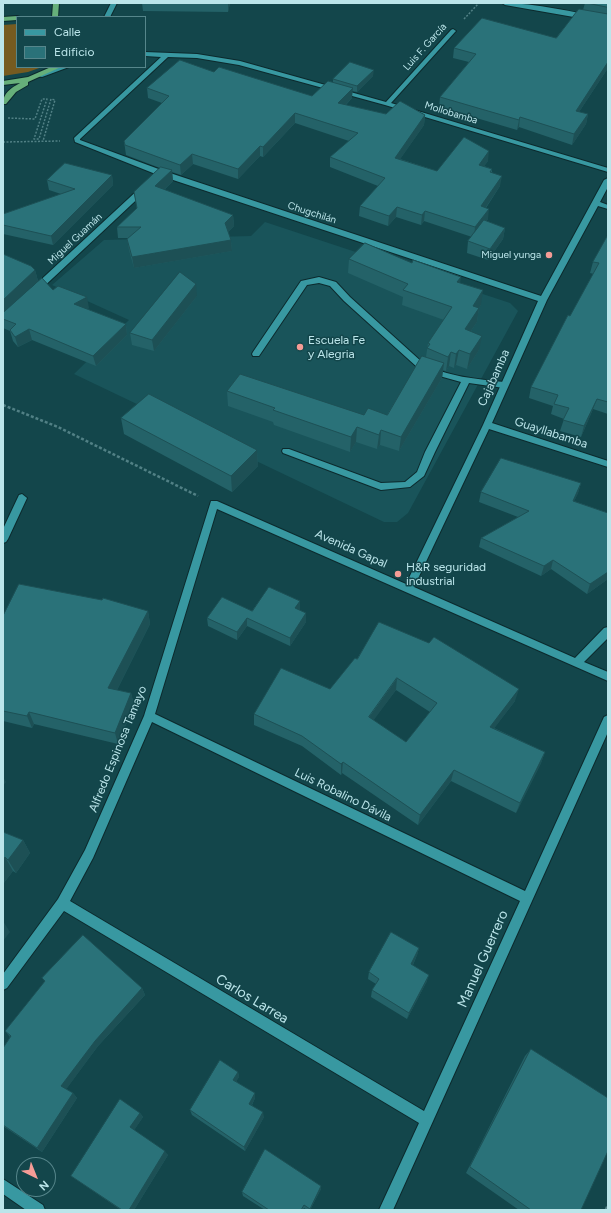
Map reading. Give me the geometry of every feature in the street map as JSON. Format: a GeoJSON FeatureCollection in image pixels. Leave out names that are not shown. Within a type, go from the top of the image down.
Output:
{"type":"FeatureCollection","features":[{"type":"Feature","properties":{"kind":"highway"},"geometry":{"type":"LineString","coordinates":[[55,16],[56,3]]}},
{"type":"Feature","properties":{"kind":"highway"},"geometry":{"type":"LineString","coordinates":[[3,19],[16,18]]}},
{"type":"Feature","properties":{"kind":"highway"},"geometry":{"type":"LineString","coordinates":[[3,83],[30,79],[40,76],[55,68]]}},
{"type":"Feature","properties":{"kind":"highway"},"geometry":{"type":"LineString","coordinates":[[3,102],[13,90],[30,79]]}},
{"type":"Feature","properties":{"kind":"street"},"geometry":{"type":"LineString","coordinates":[[108,16],[114,3]]}},
{"type":"Feature","properties":{"kind":"street"},"geometry":{"type":"LineString","coordinates":[[505,3],[567,12],[608,21]]}},
{"type":"Feature","properties":{"kind":"street","name":"Luis F. García"},"geometry":{"type":"LineString","coordinates":[[387,104],[453,31]]}},
{"type":"Feature","properties":{"kind":"street","name":"Mollobamba"},"geometry":{"type":"LineString","coordinates":[[146,54],[197,56],[240,63],[387,104],[608,170]]}},
{"type":"Feature","properties":{"kind":"street"},"geometry":{"type":"LineString","coordinates":[[76,141],[77,138],[167,54]]}},
{"type":"Feature","properties":{"kind":"street"},"geometry":{"type":"LineString","coordinates":[[40,76],[63,68]]}},
{"type":"Feature","properties":{"kind":"street","name":"Chugchilán"},"geometry":{"type":"LineString","coordinates":[[76,141],[156,178],[543,300]]}},
{"type":"Feature","properties":{"kind":"street","name":"Miguel Guamán"},"geometry":{"type":"LineString","coordinates":[[31,294],[156,178]]}},
{"type":"Feature","properties":{"kind":"street","name":"Cajabamba"},"geometry":{"type":"LineString","coordinates":[[408,589],[487,425],[543,300],[608,180]]}},
{"type":"Feature","properties":{"kind":"street"},"geometry":{"type":"LineString","coordinates":[[596,204],[608,207]]}},
{"type":"Feature","properties":{"kind":"street"},"geometry":{"type":"LineString","coordinates":[[256,354],[304,282],[319,280],[333,284],[347,299],[420,365],[428,370],[466,380],[504,385]]}},
{"type":"Feature","properties":{"kind":"street"},"geometry":{"type":"LineString","coordinates":[[286,451],[381,487],[407,486],[421,474],[430,452],[466,380]]}},
{"type":"Feature","properties":{"kind":"street","name":"Guayllabamba"},"geometry":{"type":"LineString","coordinates":[[487,425],[608,464]]}},
{"type":"Feature","properties":{"kind":"street"},"geometry":{"type":"LineString","coordinates":[[3,539],[22,498]]}},
{"type":"Feature","properties":{"kind":"street","name":"Avenida Gapal"},"geometry":{"type":"LineString","coordinates":[[214,504],[608,677]]}},
{"type":"Feature","properties":{"kind":"street","name":"Alfredo Espinosa Tamayo"},"geometry":{"type":"LineString","coordinates":[[3,984],[62,904],[89,854],[149,716],[214,504]]}},
{"type":"Feature","properties":{"kind":"street"},"geometry":{"type":"LineString","coordinates":[[576,663],[608,631]]}},
{"type":"Feature","properties":{"kind":"street","name":"Luis Robalino Dávila"},"geometry":{"type":"LineString","coordinates":[[149,716],[527,898]]}},
{"type":"Feature","properties":{"kind":"street","name":"Manuel Guerrero"},"geometry":{"type":"LineString","coordinates":[[386,1210],[608,720]]}},
{"type":"Feature","properties":{"kind":"street","name":"Carlos Larrea"},"geometry":{"type":"LineString","coordinates":[[62,904],[427,1120]]}},
{"type":"Feature","properties":{"kind":"street"},"geometry":{"type":"LineString","coordinates":[[3,1186],[38,1210]]}},
{"type":"Feature","properties":{"kind":"path","name":"Luis F. García"},"geometry":{"type":"LineString","coordinates":[[453,31],[479,3]]}},
{"type":"Feature","properties":{"kind":"path"},"geometry":{"type":"LineString","coordinates":[[3,118],[35,119],[42,99],[47,99],[34,140],[38,139],[51,99],[55,100],[43,142]]}},
{"type":"Feature","properties":{"kind":"path"},"geometry":{"type":"LineString","coordinates":[[3,142],[76,141]]}},
{"type":"Feature","properties":{"kind":"path"},"geometry":{"type":"LineString","coordinates":[[3,405],[58,427],[214,504]]}},
{"type":"Feature","properties":{"kind":"path"},"geometry":{"type":"LineString","coordinates":[[606,1210],[608,1205]]}},
{"type":"Feature","properties":{"kind":"shaded area"},"geometry":{"type":"Polygon","coordinates":[[[16,24],[16,68],[39,68],[28,72],[3,76],[3,25],[16,24]]]}},
{"type":"Feature","properties":{"kind":"shaded area","name":"Escuela Fe y Alegria"},"geometry":{"type":"Polygon","coordinates":[[[265,222],[510,303],[518,311],[408,513],[397,522],[384,522],[74,374],[129,320],[52,285],[104,240],[251,236],[265,222]]]}},
{"type":"Feature","properties":{"kind":"building"},"geometry":{"type":"Polygon","coordinates":[[[587,3],[608,3],[608,7],[587,3]]]}},
{"type":"Feature","properties":{"kind":"building"},"geometry":{"type":"Polygon","coordinates":[[[579,9],[608,14],[608,62],[576,111],[588,114],[574,134],[520,117],[519,120],[440,97],[476,54],[454,48],[482,18],[556,38],[579,9]]]}},
{"type":"Feature","properties":{"kind":"building"},"geometry":{"type":"Polygon","coordinates":[[[180,60],[214,72],[219,67],[312,96],[328,81],[353,88],[338,103],[386,114],[400,101],[425,115],[395,158],[437,171],[464,137],[489,151],[479,165],[492,169],[490,172],[502,176],[481,206],[489,209],[475,227],[425,211],[422,215],[397,207],[389,216],[360,206],[385,178],[330,157],[358,133],[295,113],[263,147],[260,146],[238,169],[192,154],[180,165],[125,145],[124,141],[169,96],[147,88],[180,60]]]}},
{"type":"Feature","properties":{"kind":"building"},"geometry":{"type":"Polygon","coordinates":[[[350,62],[374,70],[357,86],[333,79],[350,62]]]}},
{"type":"Feature","properties":{"kind":"building"},"geometry":{"type":"Polygon","coordinates":[[[65,163],[112,175],[51,236],[3,225],[3,214],[75,189],[47,180],[65,163]]]}},
{"type":"Feature","properties":{"kind":"building"},"geometry":{"type":"Polygon","coordinates":[[[161,167],[172,170],[155,186],[233,215],[225,223],[231,240],[132,257],[127,239],[141,227],[117,227],[137,208],[134,192],[161,167]]]}},
{"type":"Feature","properties":{"kind":"building"},"geometry":{"type":"Polygon","coordinates":[[[484,220],[505,228],[490,249],[468,241],[484,220]]]}},
{"type":"Feature","properties":{"kind":"building"},"geometry":{"type":"Polygon","coordinates":[[[608,235],[608,402],[597,399],[584,426],[563,420],[569,408],[554,404],[558,395],[531,387],[568,315],[570,316],[599,263],[593,262],[608,235]]]}},
{"type":"Feature","properties":{"kind":"building"},"geometry":{"type":"Polygon","coordinates":[[[365,243],[412,263],[413,260],[461,277],[457,282],[483,290],[473,306],[479,308],[465,329],[482,336],[470,354],[459,350],[456,354],[451,352],[448,357],[427,348],[430,344],[428,343],[452,307],[403,290],[408,284],[349,259],[365,243]]]}},
{"type":"Feature","properties":{"kind":"building"},"geometry":{"type":"Polygon","coordinates":[[[3,254],[31,266],[35,270],[3,300],[3,254]]]}},
{"type":"Feature","properties":{"kind":"building"},"geometry":{"type":"Polygon","coordinates":[[[180,272],[196,284],[152,340],[130,333],[180,272]]]}},
{"type":"Feature","properties":{"kind":"building"},"geometry":{"type":"Polygon","coordinates":[[[42,278],[53,290],[58,286],[87,297],[74,304],[126,324],[93,356],[29,329],[15,337],[10,330],[16,324],[3,319],[3,313],[42,278]]]}},
{"type":"Feature","properties":{"kind":"building"},"geometry":{"type":"Polygon","coordinates":[[[422,356],[444,363],[401,437],[381,430],[379,435],[357,427],[351,437],[273,410],[275,408],[227,391],[240,374],[364,415],[368,408],[387,415],[422,356]]]}},
{"type":"Feature","properties":{"kind":"building"},"geometry":{"type":"Polygon","coordinates":[[[149,394],[257,450],[231,476],[121,418],[149,394]]]}},
{"type":"Feature","properties":{"kind":"building"},"geometry":{"type":"Polygon","coordinates":[[[501,458],[581,483],[573,501],[608,513],[608,572],[590,584],[553,560],[544,566],[481,538],[529,511],[481,492],[501,458]]]}},
{"type":"Feature","properties":{"kind":"building"},"geometry":{"type":"Polygon","coordinates":[[[19,584],[102,600],[103,598],[148,611],[108,688],[131,693],[115,733],[29,712],[27,716],[3,711],[3,616],[19,584]]]}},
{"type":"Feature","properties":{"kind":"building"},"geometry":{"type":"Polygon","coordinates":[[[269,587],[300,601],[295,608],[306,613],[290,638],[247,618],[237,632],[207,618],[222,597],[252,611],[269,587]]]}},
{"type":"Feature","properties":{"kind":"building"},"geometry":{"type":"Polygon","coordinates":[[[379,622],[429,643],[434,637],[519,689],[490,727],[545,752],[520,803],[454,770],[420,815],[343,762],[341,764],[302,736],[254,714],[281,668],[330,689],[355,658],[357,659],[379,622]],[[397,678],[369,717],[406,742],[437,703],[397,678]]]}},
{"type":"Feature","properties":{"kind":"building"},"geometry":{"type":"Polygon","coordinates":[[[3,832],[23,840],[8,860],[5,857],[3,860],[3,832]]]}},
{"type":"Feature","properties":{"kind":"building"},"geometry":{"type":"Polygon","coordinates":[[[391,932],[419,948],[411,964],[429,975],[409,1013],[372,990],[379,979],[369,972],[391,932]]]}},
{"type":"Feature","properties":{"kind":"building"},"geometry":{"type":"Polygon","coordinates":[[[83,935],[142,988],[95,1041],[61,1086],[73,1093],[37,1148],[3,1125],[3,1048],[11,1036],[5,1031],[45,981],[42,978],[83,935]]]}},
{"type":"Feature","properties":{"kind":"building"},"geometry":{"type":"Polygon","coordinates":[[[531,1049],[608,1098],[608,1151],[581,1210],[531,1210],[470,1167],[531,1049]]]}},
{"type":"Feature","properties":{"kind":"building"},"geometry":{"type":"Polygon","coordinates":[[[220,1060],[238,1072],[233,1080],[255,1093],[249,1104],[263,1112],[244,1147],[190,1110],[220,1060]]]}},
{"type":"Feature","properties":{"kind":"building"},"geometry":{"type":"Polygon","coordinates":[[[120,1099],[140,1113],[130,1127],[165,1151],[129,1210],[122,1210],[71,1176],[120,1099]]]}},
{"type":"Feature","properties":{"kind":"building"},"geometry":{"type":"Polygon","coordinates":[[[265,1149],[321,1186],[310,1209],[304,1205],[301,1210],[269,1210],[242,1192],[265,1149]]]}},
{"type":"Feature","properties":{"kind":"place","name":"Miguel yunga"},"geometry":{"type":"Point","coordinates":[549,255]}},
{"type":"Feature","properties":{"kind":"place","name":"Escuela Fe y Alegria"},"geometry":{"type":"Point","coordinates":[300,347]}},
{"type":"Feature","properties":{"kind":"place","name":"H&R seguridad industrial"},"geometry":{"type":"Point","coordinates":[398,574]}}]}
